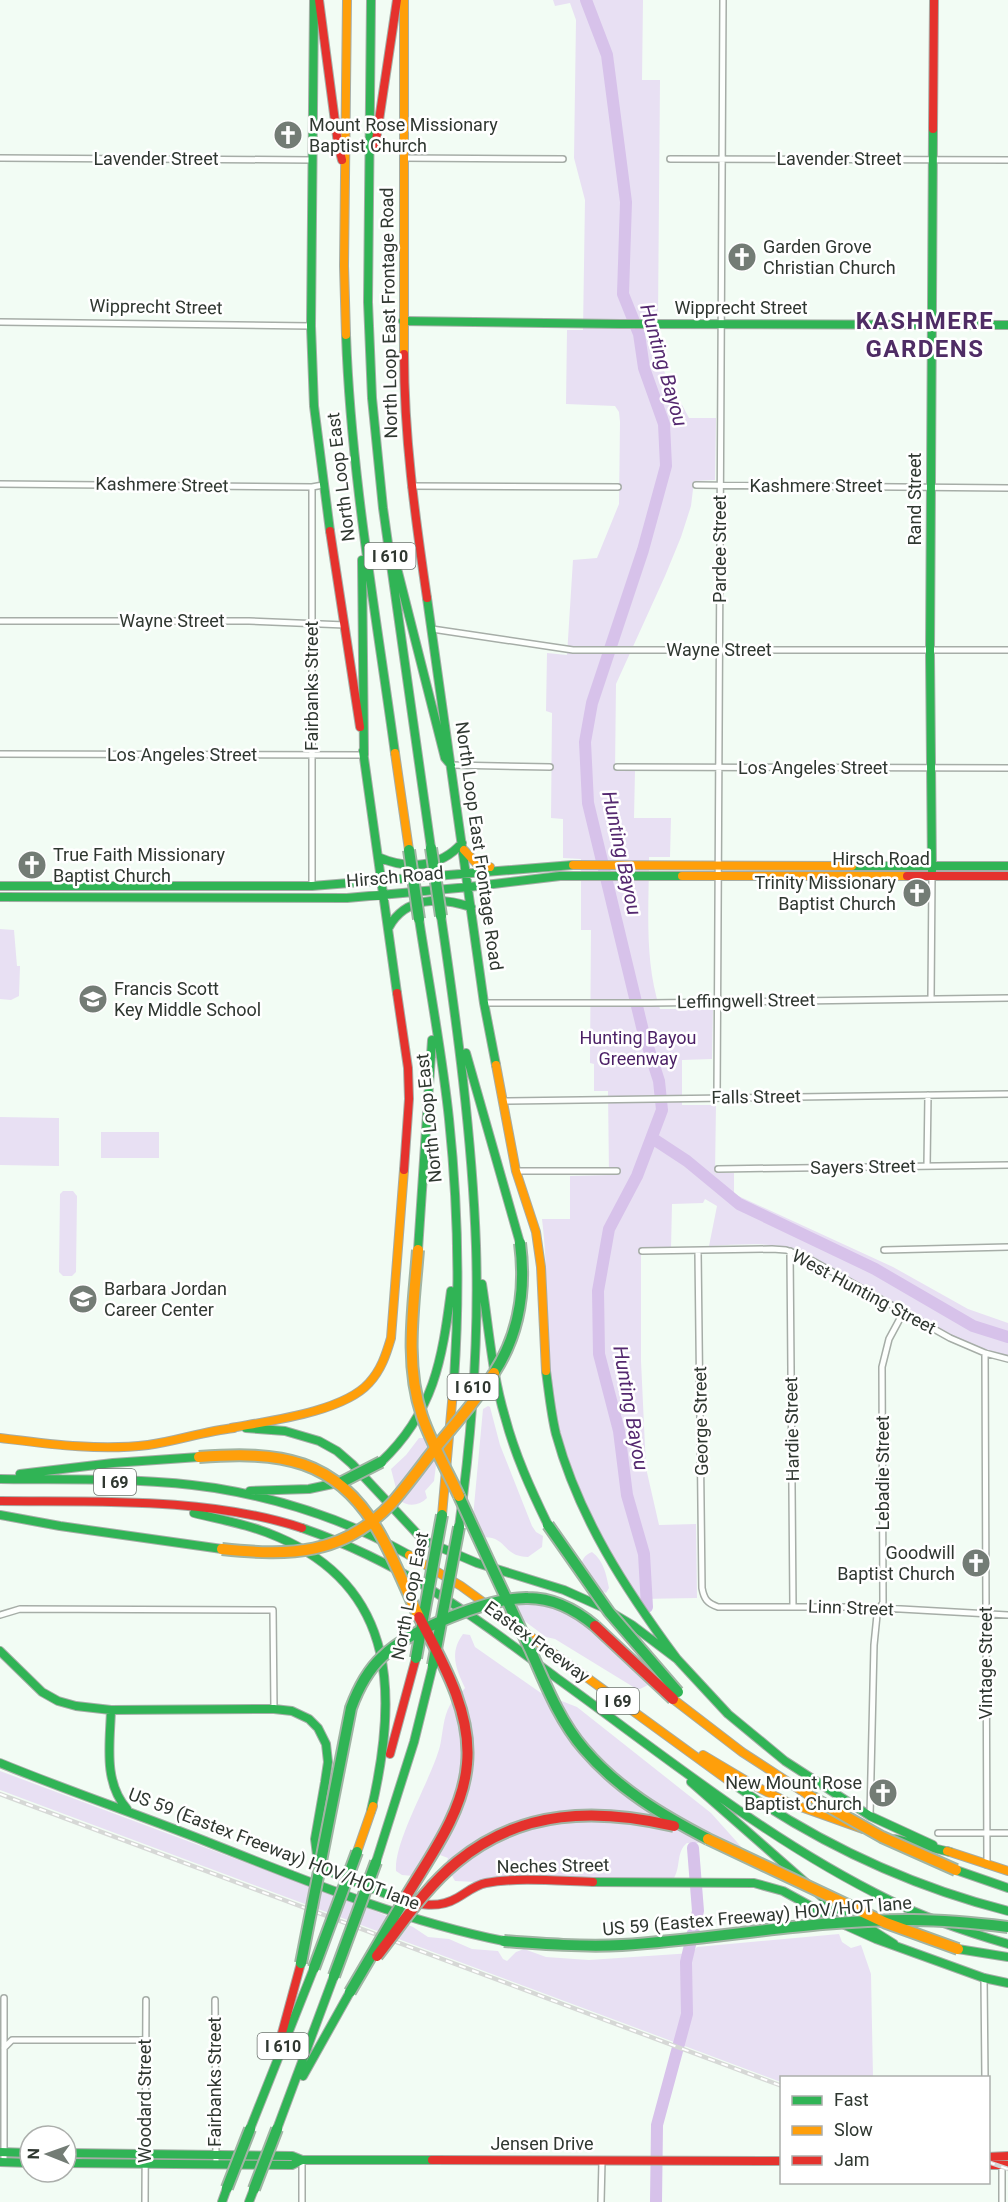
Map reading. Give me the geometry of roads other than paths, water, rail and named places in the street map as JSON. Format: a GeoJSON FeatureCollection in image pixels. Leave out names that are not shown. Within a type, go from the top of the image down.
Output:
{"type":"FeatureCollection","features":[{"type":"Feature","properties":{"kind":"main road"},"geometry":{"type":"LineString","coordinates":[[0,1438],[38,1443],[113,1446],[174,1441],[330,1408],[349,1400],[376,1376],[388,1351],[393,1324],[409,1099],[408,1068],[345,625],[318,486],[311,326],[314,0]]}},
{"type":"Feature","properties":{"kind":"main road"},"geometry":{"type":"LineString","coordinates":[[319,0],[338,144],[345,175]]}},
{"type":"Feature","properties":{"kind":"main road","name":"North Loop East"},"geometry":{"type":"LineString","coordinates":[[222,2202],[314,1968],[357,1852],[395,1737],[416,1658],[430,1592],[451,1438],[455,1369],[456,1237],[449,1121],[362,517],[346,369],[344,266],[347,0]]}},
{"type":"Feature","properties":{"kind":"main road","name":"North Loop East"},"geometry":{"type":"LineString","coordinates":[[249,2202],[284,2114],[376,1862],[414,1742],[434,1665],[459,1527],[470,1438],[475,1359],[476,1247],[465,1096],[454,1002],[383,508],[374,427],[369,341],[368,236],[371,0]]}},
{"type":"Feature","properties":{"kind":"main road"},"geometry":{"type":"LineString","coordinates":[[369,186],[397,0]]}},
{"type":"Feature","properties":{"kind":"main road","name":"North Loop East Frontage Road"},"geometry":{"type":"LineString","coordinates":[[404,0],[404,405],[411,486],[484,1003],[516,1171],[536,1232],[542,1267],[544,1368],[556,1433],[565,1464],[587,1518],[607,1557],[639,1608],[677,1659]]}},
{"type":"Feature","properties":{"kind":"main road","name":"Rand Street"},"geometry":{"type":"LineString","coordinates":[[932,870],[930,768],[934,0]]}},
{"type":"Feature","properties":{"kind":"main road","name":"Wipprecht Street"},"geometry":{"type":"LineString","coordinates":[[403,321],[1008,325]]}},
{"type":"Feature","properties":{"kind":"main road"},"geometry":{"type":"LineString","coordinates":[[383,508],[445,758],[451,765]]}},
{"type":"Feature","properties":{"kind":"main road"},"geometry":{"type":"LineString","coordinates":[[362,517],[364,755]]}},
{"type":"Feature","properties":{"kind":"main road"},"geometry":{"type":"LineString","coordinates":[[378,857],[403,865],[432,862],[446,859],[463,846],[473,860],[483,866],[507,869]]}},
{"type":"Feature","properties":{"kind":"main road","name":"Hirsch Road"},"geometry":{"type":"LineString","coordinates":[[0,897],[43,892],[159,892],[312,886],[585,864],[718,870],[932,870],[1008,866]]}},
{"type":"Feature","properties":{"kind":"main road","name":"Hirsch Road"},"geometry":{"type":"LineString","coordinates":[[159,892],[249,898],[347,898],[560,876],[626,876],[718,870]]}},
{"type":"Feature","properties":{"kind":"main road","name":"Hirsch Road"},"geometry":{"type":"LineString","coordinates":[[932,870],[1008,876]]}},
{"type":"Feature","properties":{"kind":"main road","name":"Hirsch Road"},"geometry":{"type":"LineString","coordinates":[[0,886],[43,892]]}},
{"type":"Feature","properties":{"kind":"main road"},"geometry":{"type":"LineString","coordinates":[[249,898],[266,893],[300,893],[312,886]]}},
{"type":"Feature","properties":{"kind":"main road"},"geometry":{"type":"LineString","coordinates":[[388,929],[392,918],[406,906],[422,902],[455,902],[471,907]]}},
{"type":"Feature","properties":{"kind":"main road"},"geometry":{"type":"LineString","coordinates":[[430,998],[431,1071],[412,1361],[419,1406],[432,1439],[547,1686],[577,1740],[603,1769],[644,1802],[694,1833],[912,1934],[958,1949],[1008,1957]]}},
{"type":"Feature","properties":{"kind":"main road"},"geometry":{"type":"LineString","coordinates":[[0,1515],[60,1526],[222,1548],[277,1553],[309,1551],[346,1538],[365,1527],[383,1512],[491,1377],[502,1359],[515,1328],[521,1300],[523,1268],[520,1243],[454,1002]]}},
{"type":"Feature","properties":{"kind":"main road"},"geometry":{"type":"LineString","coordinates":[[229,1490],[309,1489],[342,1482],[381,1462],[399,1447],[426,1406],[435,1382],[447,1323],[456,1237]]}},
{"type":"Feature","properties":{"kind":"main road"},"geometry":{"type":"LineString","coordinates":[[476,1247],[499,1396],[519,1462],[548,1525],[595,1596],[676,1695]]}},
{"type":"Feature","properties":{"kind":"main road"},"geometry":{"type":"LineString","coordinates":[[231,1428],[285,1431],[319,1441],[337,1451],[423,1540],[477,1563],[564,1590],[594,1602],[632,1625],[677,1659],[728,1714],[777,1754],[826,1789],[870,1816],[950,1852],[1008,1871]]}},
{"type":"Feature","properties":{"kind":"main road"},"geometry":{"type":"LineString","coordinates":[[0,1478],[113,1463],[254,1455],[293,1460],[321,1472],[346,1491],[365,1512],[379,1534],[447,1676],[461,1713],[468,1753],[465,1778],[457,1803],[444,1832],[350,1992],[284,2114]]}},
{"type":"Feature","properties":{"kind":"main road","name":"Eastex Freeway"},"geometry":{"type":"LineString","coordinates":[[0,1478],[162,1483],[229,1490],[324,1516],[372,1536],[418,1560],[477,1598],[752,1797],[837,1848],[922,1885],[962,1899],[1008,1911]]}},
{"type":"Feature","properties":{"kind":"main road","name":"Eastex Freeway"},"geometry":{"type":"LineString","coordinates":[[0,1501],[152,1503],[261,1516],[319,1534],[371,1555],[418,1581],[478,1619],[652,1748],[780,1839],[860,1887],[932,1920],[1008,1944]]}},
{"type":"Feature","properties":{"kind":"main road"},"geometry":{"type":"LineString","coordinates":[[152,1503],[226,1521],[289,1541],[322,1561],[345,1582],[354,1594],[375,1632],[387,1682],[388,1726],[371,1811]]}},
{"type":"Feature","properties":{"kind":"main road"},"geometry":{"type":"LineString","coordinates":[[252,2126],[301,1963],[349,1714],[363,1680],[393,1648],[424,1631],[487,1603],[509,1598],[541,1599],[558,1603],[584,1617],[731,1743],[808,1796],[882,1837],[956,1870],[1008,1888]]}},
{"type":"Feature","properties":{"kind":"main road","name":"Neches Street"},"geometry":{"type":"LineString","coordinates":[[0,1651],[42,1692],[58,1701],[76,1706],[111,1710],[274,1709],[304,1715],[314,1723],[326,1739],[329,1760],[318,1818],[316,1852],[325,1868],[385,1894],[410,1902],[438,1905],[457,1899],[479,1884],[509,1881],[754,1883],[783,1891],[847,1926],[894,1944]]}},
{"type":"Feature","properties":{"kind":"main road"},"geometry":{"type":"LineString","coordinates":[[111,1710],[113,1788],[116,1798],[132,1812]]}},
{"type":"Feature","properties":{"kind":"main road"},"geometry":{"type":"LineString","coordinates":[[645,1721],[747,1782],[787,1802],[827,1818],[901,1841],[950,1852]]}},
{"type":"Feature","properties":{"kind":"main road"},"geometry":{"type":"LineString","coordinates":[[652,1748],[829,1903],[894,1944],[984,1978],[1008,1983]]}},
{"type":"Feature","properties":{"kind":"main road","name":"US 59 (Eastex Freeway) HOV/HOT lane"},"geometry":{"type":"LineString","coordinates":[[0,1763],[48,1783],[132,1812],[382,1911],[466,1934],[504,1941],[553,1945],[625,1945],[839,1923],[902,1919],[970,1922],[1008,1927]]}},
{"type":"Feature","properties":{"kind":"main road"},"geometry":{"type":"LineString","coordinates":[[350,1992],[441,1878],[466,1856],[510,1832],[548,1818],[588,1813],[638,1817],[694,1833]]}},
{"type":"Feature","properties":{"kind":"main road","name":"Jensen Drive"},"geometry":{"type":"LineString","coordinates":[[78,2154],[146,2159]]}},
{"type":"Feature","properties":{"kind":"main road"},"geometry":{"type":"LineString","coordinates":[[2,2157],[18,2155]]}},
{"type":"Feature","properties":{"kind":"main road","name":"Jensen Drive"},"geometry":{"type":"LineString","coordinates":[[78,2162],[292,2156],[302,2160],[780,2161]]}},
{"type":"Feature","properties":{"kind":"main road"},"geometry":{"type":"LineString","coordinates":[[2,2157],[18,2160]]}},
{"type":"Feature","properties":{"kind":"main road"},"geometry":{"type":"LineString","coordinates":[[990,2158],[1006,2162]]}},
{"type":"Feature","properties":{"kind":"main road"},"geometry":{"type":"LineString","coordinates":[[990,2165],[1006,2162]]}},
{"type":"Feature","properties":{"kind":"street","name":"Pardee Street"},"geometry":{"type":"LineString","coordinates":[[717,1098],[723,0]]}},
{"type":"Feature","properties":{"kind":"street","name":"Lavender Street"},"geometry":{"type":"LineString","coordinates":[[0,158],[313,160]]}},
{"type":"Feature","properties":{"kind":"street"},"geometry":{"type":"LineString","coordinates":[[403,158],[563,159]]}},
{"type":"Feature","properties":{"kind":"street","name":"Lavender Street"},"geometry":{"type":"LineString","coordinates":[[670,159],[1008,160]]}},
{"type":"Feature","properties":{"kind":"street","name":"Wipprecht Street"},"geometry":{"type":"LineString","coordinates":[[0,322],[311,326]]}},
{"type":"Feature","properties":{"kind":"street","name":"Kashmere Street"},"geometry":{"type":"LineString","coordinates":[[0,484],[318,486]]}},
{"type":"Feature","properties":{"kind":"street","name":"Kashmere Street"},"geometry":{"type":"LineString","coordinates":[[696,485],[1008,488]]}},
{"type":"Feature","properties":{"kind":"street","name":"Fairbanks Street"},"geometry":{"type":"LineString","coordinates":[[312,886],[312,622],[318,486]]}},
{"type":"Feature","properties":{"kind":"street"},"geometry":{"type":"LineString","coordinates":[[411,486],[618,487]]}},
{"type":"Feature","properties":{"kind":"street","name":"Wayne Street"},"geometry":{"type":"LineString","coordinates":[[0,621],[312,622],[345,625]]}},
{"type":"Feature","properties":{"kind":"street","name":"Wayne Street"},"geometry":{"type":"LineString","coordinates":[[432,628],[537,645],[602,650],[1008,650]]}},
{"type":"Feature","properties":{"kind":"street","name":"Los Angeles Street"},"geometry":{"type":"LineString","coordinates":[[0,754],[364,755]]}},
{"type":"Feature","properties":{"kind":"street"},"geometry":{"type":"LineString","coordinates":[[451,765],[550,767]]}},
{"type":"Feature","properties":{"kind":"street","name":"Los Angeles Street"},"geometry":{"type":"LineString","coordinates":[[617,766],[1008,768]]}},
{"type":"Feature","properties":{"kind":"street","name":"Rand Street"},"geometry":{"type":"LineString","coordinates":[[931,998],[932,870]]}},
{"type":"Feature","properties":{"kind":"street","name":"Leffingwell Street"},"geometry":{"type":"LineString","coordinates":[[484,1003],[1008,998]]}},
{"type":"Feature","properties":{"kind":"street","name":"Falls Street"},"geometry":{"type":"LineString","coordinates":[[503,1101],[1008,1094]]}},
{"type":"Feature","properties":{"kind":"street"},"geometry":{"type":"LineString","coordinates":[[927,1166],[928,1095]]}},
{"type":"Feature","properties":{"kind":"street","name":"Sayers Street"},"geometry":{"type":"LineString","coordinates":[[718,1169],[1008,1165]]}},
{"type":"Feature","properties":{"kind":"street"},"geometry":{"type":"LineString","coordinates":[[516,1171],[617,1171]]}},
{"type":"Feature","properties":{"kind":"street"},"geometry":{"type":"LineString","coordinates":[[884,1250],[1008,1247]]}},
{"type":"Feature","properties":{"kind":"street","name":"West Hunting Street"},"geometry":{"type":"LineString","coordinates":[[642,1251],[772,1249],[790,1251],[804,1256],[950,1338],[985,1353],[1008,1359]]}},
{"type":"Feature","properties":{"kind":"street","name":"George Street"},"geometry":{"type":"LineString","coordinates":[[698,1251],[702,1590]]}},
{"type":"Feature","properties":{"kind":"street","name":"Hardie Street"},"geometry":{"type":"LineString","coordinates":[[790,1251],[793,1607]]}},
{"type":"Feature","properties":{"kind":"street","name":"Lebadie Street"},"geometry":{"type":"LineString","coordinates":[[870,1816],[874,1645],[877,1615],[883,1602],[882,1367],[889,1338],[903,1313]]}},
{"type":"Feature","properties":{"kind":"street","name":"Vintage Street"},"geometry":{"type":"LineString","coordinates":[[985,1353],[987,1865]]}},
{"type":"Feature","properties":{"kind":"street","name":"Linn Street"},"geometry":{"type":"LineString","coordinates":[[702,1590],[709,1604],[718,1607],[880,1608],[1008,1615]]}},
{"type":"Feature","properties":{"kind":"street"},"geometry":{"type":"LineString","coordinates":[[0,1615],[20,1609],[273,1610],[274,1709]]}},
{"type":"Feature","properties":{"kind":"street"},"geometry":{"type":"LineString","coordinates":[[938,1833],[1008,1833]]}},
{"type":"Feature","properties":{"kind":"street"},"geometry":{"type":"LineString","coordinates":[[984,1978],[984,2076]]}},
{"type":"Feature","properties":{"kind":"street"},"geometry":{"type":"LineString","coordinates":[[2,2157],[4,1998]]}},
{"type":"Feature","properties":{"kind":"street","name":"Woodard Street"},"geometry":{"type":"LineString","coordinates":[[145,2202],[146,2000]]}},
{"type":"Feature","properties":{"kind":"street","name":"Fairbanks Street"},"geometry":{"type":"LineString","coordinates":[[215,2000],[216,2159]]}},
{"type":"Feature","properties":{"kind":"street"},"geometry":{"type":"LineString","coordinates":[[3,2050],[12,2040],[145,2040]]}},
{"type":"Feature","properties":{"kind":"street"},"geometry":{"type":"LineString","coordinates":[[302,2160],[302,2202]]}},
{"type":"Feature","properties":{"kind":"street"},"geometry":{"type":"LineString","coordinates":[[602,2161],[602,2202]]}},
{"type":"Feature","properties":{"kind":"street"},"geometry":{"type":"LineString","coordinates":[[1002,2202],[1006,2162]]}},
{"type":"Feature","properties":{"kind":"waterway","name":"Hunting Bayou"},"geometry":{"type":"LineString","coordinates":[[586,0],[607,55],[626,202],[623,294],[639,334],[644,368],[664,424],[666,466],[643,550],[592,703],[585,742],[588,803],[643,1031],[659,1081],[662,1110],[637,1176],[609,1229],[598,1291],[599,1354],[619,1431],[627,1495],[644,1554],[647,1607]]}},
{"type":"Feature","properties":{"kind":"waterway"},"geometry":{"type":"LineString","coordinates":[[652,1138],[687,1161],[739,1204],[875,1269],[973,1326],[1008,1337]]}},
{"type":"Feature","properties":{"kind":"waterway","name":"Hunting Bayou"},"geometry":{"type":"LineString","coordinates":[[656,2202],[657,2125],[687,2014],[686,1962],[698,1911],[693,1848]]}},
{"type":"Feature","properties":{"kind":"railway"},"geometry":{"type":"LineString","coordinates":[[0,1794],[780,2085]]}},
{"type":"Feature","properties":{"kind":"railway"},"geometry":{"type":"LineString","coordinates":[[990,2163],[1008,2169]]}},
{"type":"Feature","properties":{"kind":"place","name":"Mount Rose Missionary Baptist Church"},"geometry":{"type":"Point","coordinates":[288,135]}},
{"type":"Feature","properties":{"kind":"place","name":"Garden Grove Christian Church"},"geometry":{"type":"Point","coordinates":[742,257]}},
{"type":"Feature","properties":{"kind":"place","name":"True Faith Missionary Baptist Church"},"geometry":{"type":"Point","coordinates":[32,865]}},
{"type":"Feature","properties":{"kind":"place","name":"Trinity Missionary Baptist Church"},"geometry":{"type":"Point","coordinates":[917,893]}},
{"type":"Feature","properties":{"kind":"place","name":"Francis Scott Key Middle School"},"geometry":{"type":"Point","coordinates":[93,999]}},
{"type":"Feature","properties":{"kind":"place","name":"Barbara Jordan Career Center"},"geometry":{"type":"Point","coordinates":[83,1299]}},
{"type":"Feature","properties":{"kind":"place","name":"Goodwill Baptist Church"},"geometry":{"type":"Point","coordinates":[976,1563]}},
{"type":"Feature","properties":{"kind":"place","name":"New Mount Rose Baptist Church"},"geometry":{"type":"Point","coordinates":[883,1793]}},
{"type":"Feature","properties":{"kind":"district","name":"KASHMERE GARDENS"},"geometry":{"type":"Point","coordinates":[925,335]}},
{"type":"Feature","properties":{"kind":"park label","name":"Hunting Bayou Greenway"},"geometry":{"type":"Point","coordinates":[638,1048]}}]}
